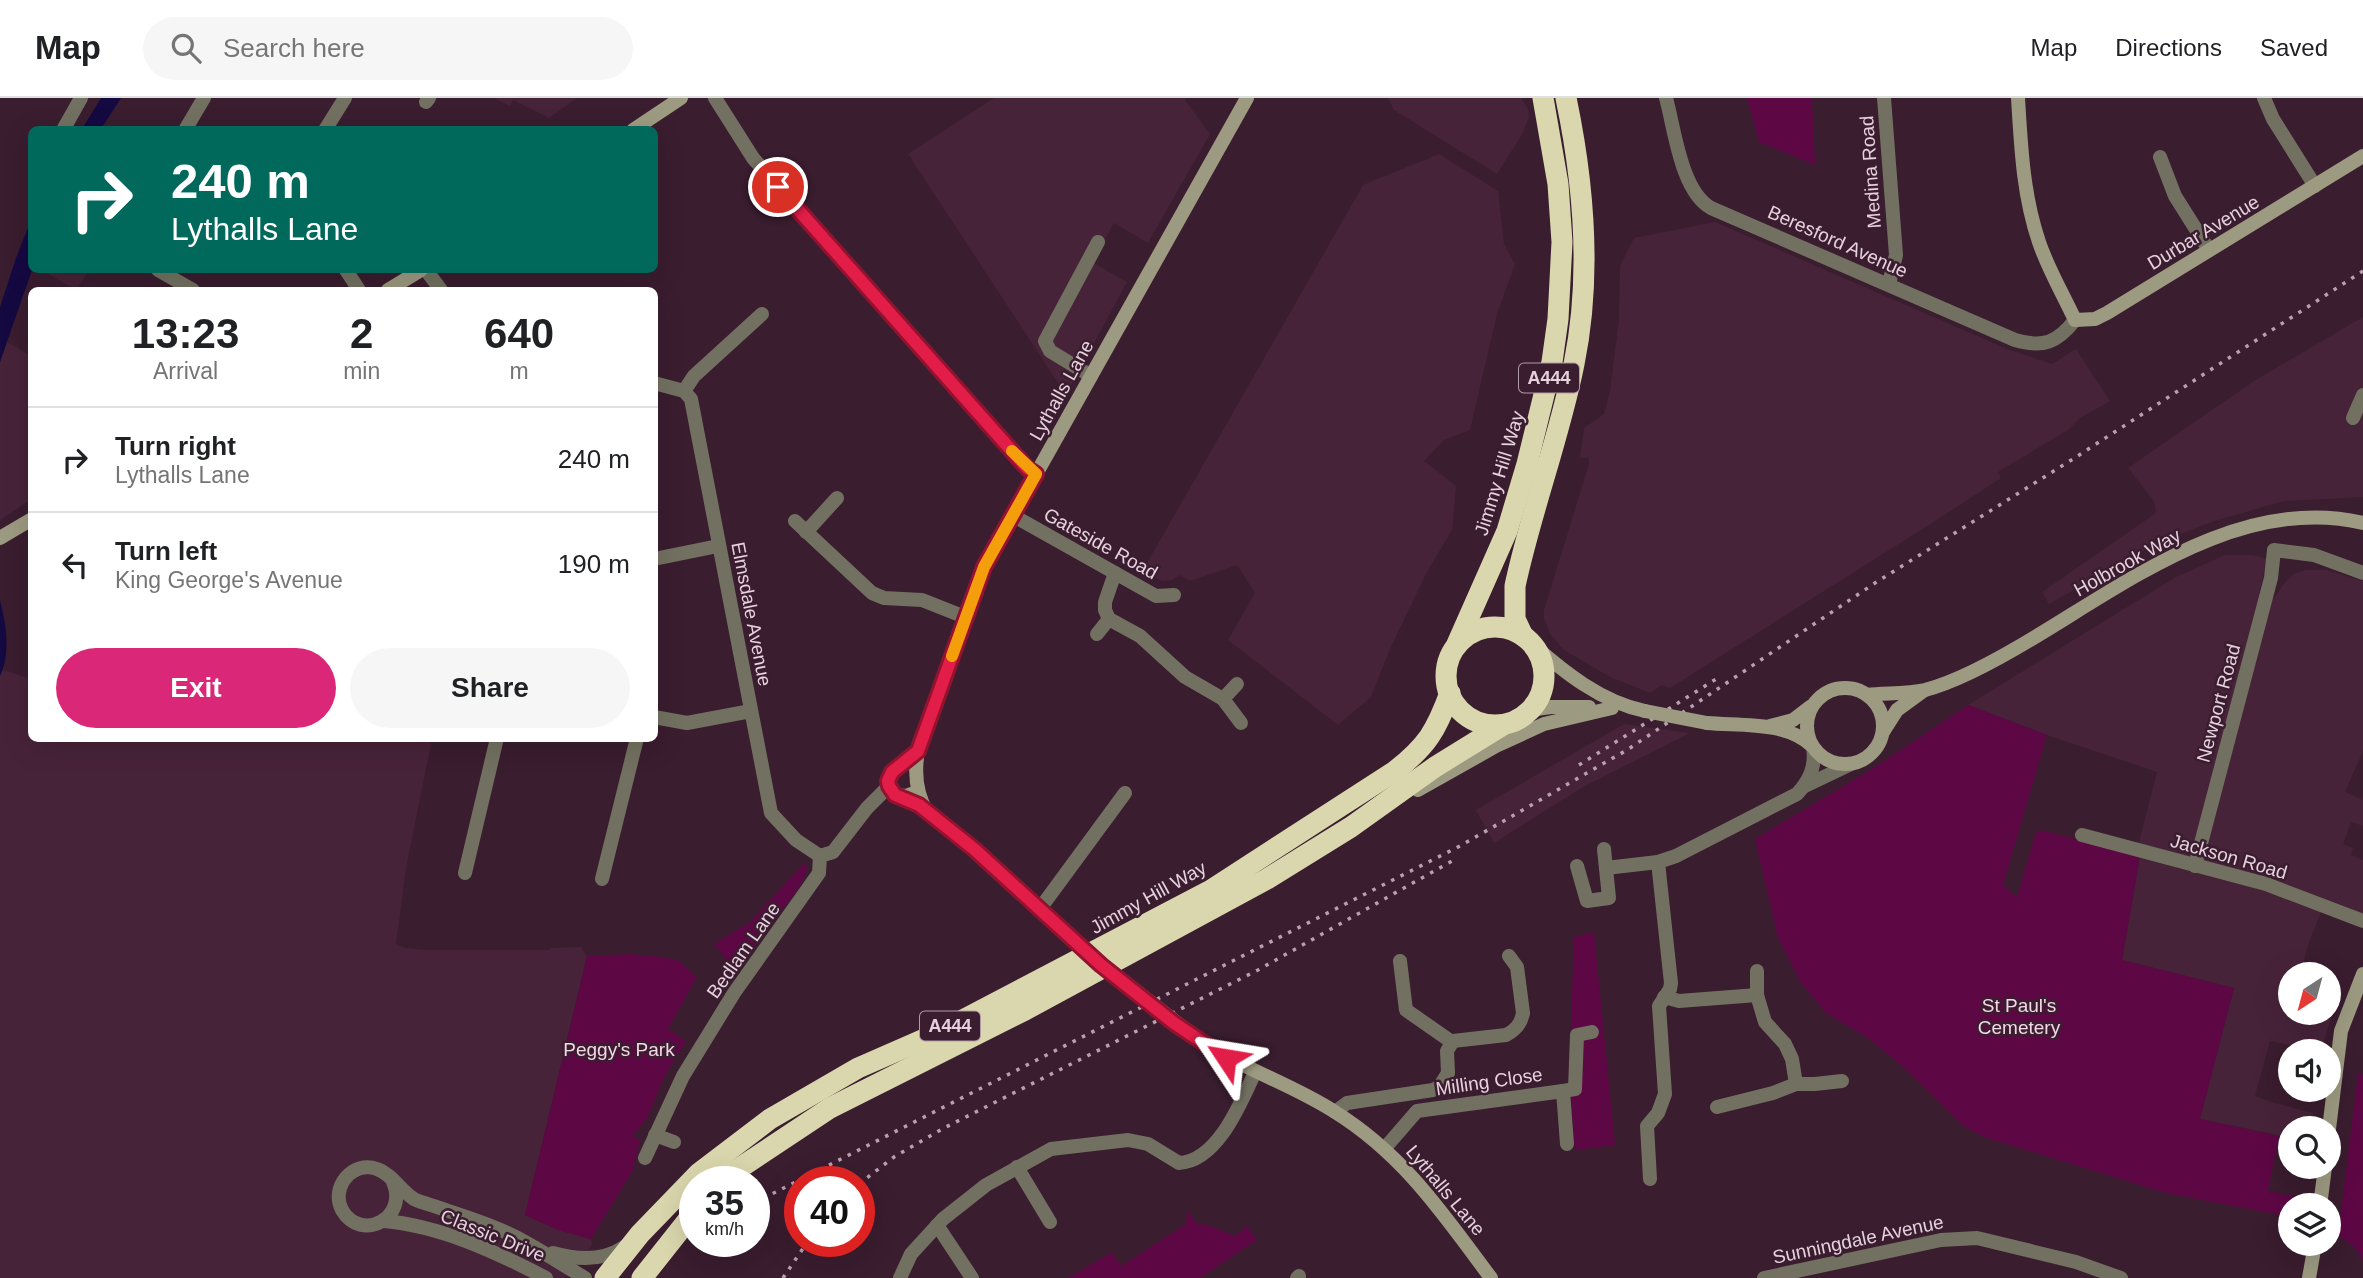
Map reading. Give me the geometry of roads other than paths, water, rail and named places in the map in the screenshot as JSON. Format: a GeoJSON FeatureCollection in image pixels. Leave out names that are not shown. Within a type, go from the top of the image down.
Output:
{"type":"FeatureCollection","features":[{"type":"Feature","properties":{"kind":"highway","name":"Jimmy Hill Way"},"geometry":{"type":"LineString","coordinates":[[1457,644],[1507,531],[1552,362],[1560,298],[1562,242],[1558,184],[1543,98]]}},
{"type":"Feature","properties":{"kind":"highway","name":"A444"},"geometry":{"type":"LineString","coordinates":[[1527,640],[1515,619],[1516,586],[1574,362],[1580,318],[1584,262],[1582,208],[1578,157],[1566,98]]}},
{"type":"Feature","properties":{"kind":"highway"},"geometry":{"type":"LineString","coordinates":[[1482,628],[1503,628],[1527,640],[1540,657],[1544,673],[1542,690],[1530,710],[1519,719],[1503,724],[1480,723],[1469,717],[1452,701],[1446,676],[1448,659],[1457,644],[1482,628]]}},
{"type":"Feature","properties":{"kind":"highway","name":"Jimmy Hill Way"},"geometry":{"type":"LineString","coordinates":[[605,1278],[636,1238],[699,1173],[770,1119],[858,1068],[938,1032],[1211,890],[1395,771],[1418,753],[1439,722],[1450,693]]}},
{"type":"Feature","properties":{"kind":"highway","name":"A444"},"geometry":{"type":"LineString","coordinates":[[745,1166],[830,1108],[1160,939],[1267,879],[1351,827],[1503,724]]}},
{"type":"Feature","properties":{"kind":"highway"},"geometry":{"type":"LineString","coordinates":[[621,1278],[648,1244],[679,1214]]}},
{"type":"Feature","properties":{"kind":"highway"},"geometry":{"type":"LineString","coordinates":[[642,1278],[679,1232]]}},
{"type":"Feature","properties":{"kind":"street"},"geometry":{"type":"LineString","coordinates":[[65,126],[81,98]]}},
{"type":"Feature","properties":{"kind":"street"},"geometry":{"type":"LineString","coordinates":[[187,126],[204,98]]}},
{"type":"Feature","properties":{"kind":"street"},"geometry":{"type":"LineString","coordinates":[[328,126],[345,98]]}},
{"type":"Feature","properties":{"kind":"street"},"geometry":{"type":"LineString","coordinates":[[639,126],[681,98]]}},
{"type":"Feature","properties":{"kind":"street"},"geometry":{"type":"LineString","coordinates":[[715,98],[753,158],[1027,468],[1036,474]]}},
{"type":"Feature","properties":{"kind":"street","name":"Lythalls Lane"},"geometry":{"type":"LineString","coordinates":[[927,812],[918,794],[915,766],[918,751],[984,567],[1247,98]]}},
{"type":"Feature","properties":{"kind":"street","name":"Beresford Avenue"},"geometry":{"type":"LineString","coordinates":[[1667,98],[1688,180],[1704,204],[2015,340],[2045,343],[2064,335],[2075,320]]}},
{"type":"Feature","properties":{"kind":"street","name":"Medina Road"},"geometry":{"type":"LineString","coordinates":[[1884,98],[1896,255],[1889,284]]}},
{"type":"Feature","properties":{"kind":"street"},"geometry":{"type":"LineString","coordinates":[[2018,98],[2028,203],[2048,265],[2075,320]]}},
{"type":"Feature","properties":{"kind":"street"},"geometry":{"type":"LineString","coordinates":[[2264,98],[2273,119],[2315,186]]}},
{"type":"Feature","properties":{"kind":"street","name":"Durbar Avenue"},"geometry":{"type":"LineString","coordinates":[[2075,320],[2095,318],[2107,313],[2363,156]]}},
{"type":"Feature","properties":{"kind":"street"},"geometry":{"type":"LineString","coordinates":[[2160,157],[2175,196],[2209,250]]}},
{"type":"Feature","properties":{"kind":"street"},"geometry":{"type":"LineString","coordinates":[[1091,376],[1050,351],[1045,341],[1098,242]]}},
{"type":"Feature","properties":{"kind":"street"},"geometry":{"type":"LineString","coordinates":[[163,273],[188,287]]}},
{"type":"Feature","properties":{"kind":"street"},"geometry":{"type":"LineString","coordinates":[[393,287],[419,273]]}},
{"type":"Feature","properties":{"kind":"street"},"geometry":{"type":"LineString","coordinates":[[427,273],[439,287]]}},
{"type":"Feature","properties":{"kind":"street"},"geometry":{"type":"LineString","coordinates":[[658,384],[684,391],[694,376],[762,314]]}},
{"type":"Feature","properties":{"kind":"street","name":"Elmsdale Avenue"},"geometry":{"type":"LineString","coordinates":[[684,391],[691,399],[771,813],[796,841],[820,856]]}},
{"type":"Feature","properties":{"kind":"street"},"geometry":{"type":"LineString","coordinates":[[2353,418],[2363,395]]}},
{"type":"Feature","properties":{"kind":"street"},"geometry":{"type":"LineString","coordinates":[[806,532],[837,498]]}},
{"type":"Feature","properties":{"kind":"street","name":"Gateside Road"},"geometry":{"type":"LineString","coordinates":[[1012,514],[1156,596],[1174,595]]}},
{"type":"Feature","properties":{"kind":"street","name":"Holbrook Way"},"geometry":{"type":"LineString","coordinates":[[1530,710],[1573,706],[1612,708],[1707,723],[1768,727],[1798,736],[1829,761],[1851,764],[1872,753],[1898,710],[1924,690],[1995,660],[2145,571],[2218,538],[2261,525],[2294,519],[2334,517],[2363,523]]}},
{"type":"Feature","properties":{"kind":"street"},"geometry":{"type":"LineString","coordinates":[[0,538],[28,521]]}},
{"type":"Feature","properties":{"kind":"street"},"geometry":{"type":"LineString","coordinates":[[795,522],[872,593],[884,598],[922,600],[965,617]]}},
{"type":"Feature","properties":{"kind":"street"},"geometry":{"type":"LineString","coordinates":[[658,558],[718,546]]}},
{"type":"Feature","properties":{"kind":"street","name":"Newport Road"},"geometry":{"type":"LineString","coordinates":[[2195,866],[2271,578],[2274,550],[2314,555],[2363,573]]}},
{"type":"Feature","properties":{"kind":"street"},"geometry":{"type":"LineString","coordinates":[[1115,573],[1105,601],[1109,619],[1140,636],[1185,677],[1223,699],[1241,723]]}},
{"type":"Feature","properties":{"kind":"street"},"geometry":{"type":"LineString","coordinates":[[1097,634],[1109,619]]}},
{"type":"Feature","properties":{"kind":"street","name":"Holbrook Way"},"geometry":{"type":"LineString","coordinates":[[1527,640],[1596,692],[1642,711]]}},
{"type":"Feature","properties":{"kind":"street"},"geometry":{"type":"LineString","coordinates":[[1223,699],[1237,684]]}},
{"type":"Feature","properties":{"kind":"street","name":"Holbrook Way"},"geometry":{"type":"LineString","coordinates":[[1768,727],[1793,720],[1829,691],[1839,688],[1849,688],[1867,695],[1924,690]]}},
{"type":"Feature","properties":{"kind":"street"},"geometry":{"type":"LineString","coordinates":[[1867,695],[1880,711],[1883,732]]}},
{"type":"Feature","properties":{"kind":"street"},"geometry":{"type":"LineString","coordinates":[[1805,786],[1812,771],[1812,746],[1807,728],[1814,703]]}},
{"type":"Feature","properties":{"kind":"street"},"geometry":{"type":"LineString","coordinates":[[1351,827],[1528,731],[1560,719],[1612,708]]}},
{"type":"Feature","properties":{"kind":"street"},"geometry":{"type":"LineString","coordinates":[[658,718],[687,723],[751,711]]}},
{"type":"Feature","properties":{"kind":"street"},"geometry":{"type":"LineString","coordinates":[[465,873],[496,742]]}},
{"type":"Feature","properties":{"kind":"street"},"geometry":{"type":"LineString","coordinates":[[602,879],[636,742]]}},
{"type":"Feature","properties":{"kind":"street"},"geometry":{"type":"LineString","coordinates":[[896,792],[889,776],[918,751]]}},
{"type":"Feature","properties":{"kind":"street"},"geometry":{"type":"LineString","coordinates":[[1606,869],[1658,862],[1699,846],[1797,794],[1805,786],[1851,764]]}},
{"type":"Feature","properties":{"kind":"street"},"geometry":{"type":"LineString","coordinates":[[820,856],[833,852],[874,802],[896,792],[911,794],[917,781],[909,769],[895,770]]}},
{"type":"Feature","properties":{"kind":"street","name":"Lythalls Lane"},"geometry":{"type":"LineString","coordinates":[[896,792],[927,812],[989,862],[1080,947],[1199,1040],[1335,1112],[1385,1149],[1427,1192],[1490,1277]]}},
{"type":"Feature","properties":{"kind":"street"},"geometry":{"type":"LineString","coordinates":[[1039,910],[1125,793]]}},
{"type":"Feature","properties":{"kind":"street","name":"Jackson Road"},"geometry":{"type":"LineString","coordinates":[[2082,835],[2266,884],[2363,921]]}},
{"type":"Feature","properties":{"kind":"street"},"geometry":{"type":"LineString","coordinates":[[1577,866],[1587,901],[1609,898],[1604,849]]}},
{"type":"Feature","properties":{"kind":"street","name":"Bedlam Lane"},"geometry":{"type":"LineString","coordinates":[[645,1158],[683,1076],[734,993],[814,881],[821,867],[820,856]]}},
{"type":"Feature","properties":{"kind":"street"},"geometry":{"type":"LineString","coordinates":[[1650,1179],[1647,1126],[1658,1113],[1666,1087],[1659,1006],[1671,983],[1658,862]]}},
{"type":"Feature","properties":{"kind":"street"},"geometry":{"type":"LineString","coordinates":[[1335,1112],[1346,1103],[1433,1090],[1440,1086],[1448,1073],[1447,1051],[1450,1044],[1458,1040],[1506,1035],[1518,1027],[1523,1013],[1517,967],[1508,956]]}},
{"type":"Feature","properties":{"kind":"street"},"geometry":{"type":"LineString","coordinates":[[1400,961],[1406,1010],[1449,1040],[1450,1044]]}},
{"type":"Feature","properties":{"kind":"street"},"geometry":{"type":"LineString","coordinates":[[1757,971],[1756,995],[1765,1022],[1785,1044],[1792,1059],[1796,1084]]}},
{"type":"Feature","properties":{"kind":"street"},"geometry":{"type":"LineString","coordinates":[[2331,1116],[2341,1031],[2363,974]]}},
{"type":"Feature","properties":{"kind":"street"},"geometry":{"type":"LineString","coordinates":[[1664,997],[1679,1001],[1756,995]]}},
{"type":"Feature","properties":{"kind":"street"},"geometry":{"type":"LineString","coordinates":[[1563,1091],[1576,1089],[1577,1035],[1592,1032]]}},
{"type":"Feature","properties":{"kind":"street"},"geometry":{"type":"LineString","coordinates":[[900,1278],[911,1254],[937,1225],[986,1185],[1051,1149],[1128,1140],[1148,1144],[1176,1161],[1188,1162],[1204,1152],[1224,1133],[1255,1072]]}},
{"type":"Feature","properties":{"kind":"street"},"geometry":{"type":"LineString","coordinates":[[1717,1107],[1773,1093],[1796,1084],[1842,1081]]}},
{"type":"Feature","properties":{"kind":"street","name":"Milling Close"},"geometry":{"type":"LineString","coordinates":[[1385,1149],[1417,1111],[1563,1091],[1567,1144]]}},
{"type":"Feature","properties":{"kind":"street"},"geometry":{"type":"LineString","coordinates":[[655,1135],[674,1142]]}},
{"type":"Feature","properties":{"kind":"street"},"geometry":{"type":"LineString","coordinates":[[393,1182],[397,1201],[393,1211],[384,1220],[366,1225],[351,1220],[340,1205],[340,1188],[350,1173],[363,1167],[382,1171],[415,1200],[493,1227],[538,1248],[585,1278]]}},
{"type":"Feature","properties":{"kind":"street"},"geometry":{"type":"LineString","coordinates":[[1017,1167],[1050,1223]]}},
{"type":"Feature","properties":{"kind":"street","name":"Classic Drive"},"geometry":{"type":"LineString","coordinates":[[384,1220],[408,1223],[464,1240],[546,1278]]}},
{"type":"Feature","properties":{"kind":"street"},"geometry":{"type":"LineString","coordinates":[[937,1225],[972,1278]]}},
{"type":"Feature","properties":{"kind":"street"},"geometry":{"type":"LineString","coordinates":[[538,1248],[581,1259],[611,1255],[636,1238]]}},
{"type":"Feature","properties":{"kind":"street","name":"Sunningdale Avenue"},"geometry":{"type":"LineString","coordinates":[[1764,1278],[1941,1240],[1967,1238],[2076,1262],[2121,1278]]}},
{"type":"Feature","properties":{"kind":"street"},"geometry":{"type":"LineString","coordinates":[[2309,1278],[2313,1256]]}},
{"type":"Feature","properties":{"kind":"railway"},"geometry":{"type":"LineString","coordinates":[[770,1195],[1460,846],[1627,750],[1875,583],[2073,459],[2363,271]]}},
{"type":"Feature","properties":{"kind":"railway"},"geometry":{"type":"LineString","coordinates":[[1579,765],[1721,676]]}},
{"type":"Feature","properties":{"kind":"railway"},"geometry":{"type":"LineString","coordinates":[[875,1172],[894,1157],[942,1129],[1258,970],[1452,861]]}},
{"type":"Feature","properties":{"kind":"railway"},"geometry":{"type":"LineString","coordinates":[[783,1278],[797,1257]]}},
{"type":"Feature","properties":{"kind":"park label","name":"St Paul's Cemetery"},"geometry":{"type":"Point","coordinates":[2019,1016]}},
{"type":"Feature","properties":{"kind":"park label","name":"Peggy's Park"},"geometry":{"type":"Point","coordinates":[619,1049]}}]}
